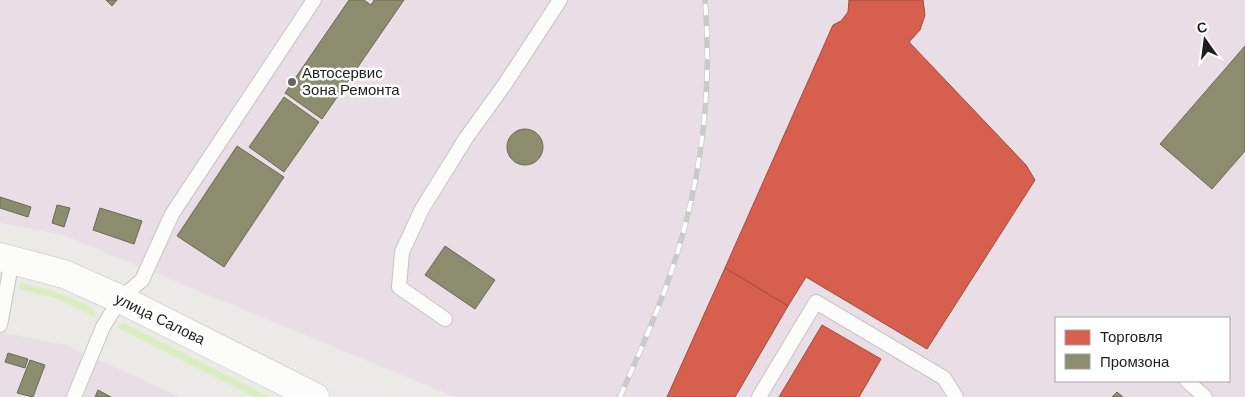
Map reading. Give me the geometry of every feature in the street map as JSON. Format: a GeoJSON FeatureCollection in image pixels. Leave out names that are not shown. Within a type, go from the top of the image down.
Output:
{"type":"FeatureCollection","features":[{"type":"Feature","properties":{"kind":"street","name":"улица Салова"},"geometry":{"type":"LineString","coordinates":[[6,258],[64,274],[120,299],[315,397]]}},
{"type":"Feature","properties":{"kind":"lane"},"geometry":{"type":"LineString","coordinates":[[74,397],[104,327],[120,299],[142,280],[172,214],[314,0]]}},
{"type":"Feature","properties":{"kind":"lane"},"geometry":{"type":"LineString","coordinates":[[445,319],[399,287],[402,252],[422,209],[461,146],[506,84],[560,0]]}},
{"type":"Feature","properties":{"kind":"lane"},"geometry":{"type":"LineString","coordinates":[[0,325],[6,258]]}},
{"type":"Feature","properties":{"kind":"lane"},"geometry":{"type":"LineString","coordinates":[[759,397],[816,302],[944,378],[956,397]]}},
{"type":"Feature","properties":{"kind":"lane"},"geometry":{"type":"LineString","coordinates":[[1188,382],[1205,397]]}},
{"type":"Feature","properties":{"kind":"shaded area"},"geometry":{"type":"Polygon","coordinates":[[[0,0],[1245,0],[1245,397],[455,397],[63,235],[0,223],[0,0]]]}},
{"type":"Feature","properties":{"kind":"shaded area"},"geometry":{"type":"Polygon","coordinates":[[[0,332],[66,345],[180,397],[0,397],[0,332]]]}},
{"type":"Feature","properties":{"kind":"green space"},"geometry":{"type":"Polygon","coordinates":[[[20,283],[40,287],[76,300],[94,309],[95,317],[58,299],[19,289],[20,283]]]}},
{"type":"Feature","properties":{"kind":"green space"},"geometry":{"type":"Polygon","coordinates":[[[124,323],[270,397],[255,397],[116,327],[124,323]]]}},
{"type":"Feature","properties":{"kind":"building: Торговля"},"geometry":{"type":"Polygon","coordinates":[[[849,0],[923,0],[925,15],[920,30],[909,42],[1026,165],[1035,180],[927,349],[806,277],[788,306],[725,268],[833,25],[841,21],[848,12],[849,0]]]}},
{"type":"Feature","properties":{"kind":"building: Торговля"},"geometry":{"type":"Polygon","coordinates":[[[725,268],[788,306],[735,397],[667,397],[725,268]]]}},
{"type":"Feature","properties":{"kind":"building: Торговля"},"geometry":{"type":"Polygon","coordinates":[[[822,325],[881,359],[859,397],[779,397],[822,325]]]}},
{"type":"Feature","properties":{"kind":"building: Промзона"},"geometry":{"type":"Polygon","coordinates":[[[106,0],[117,0],[112,6],[106,0]]]}},
{"type":"Feature","properties":{"kind":"building: Промзона"},"geometry":{"type":"Polygon","coordinates":[[[349,0],[364,0],[371,5],[374,0],[404,0],[322,119],[285,93],[349,0]]]}},
{"type":"Feature","properties":{"kind":"building: Промзона"},"geometry":{"type":"Polygon","coordinates":[[[1245,46],[1245,151],[1212,189],[1160,144],[1245,46]]]}},
{"type":"Feature","properties":{"kind":"building: Промзона"},"geometry":{"type":"Polygon","coordinates":[[[284,97],[319,122],[284,172],[249,147],[284,97]]]}},
{"type":"Feature","properties":{"kind":"building: Промзона"},"geometry":{"type":"Polygon","coordinates":[[[525,129],[532,130],[538,134],[542,140],[542,154],[538,160],[532,164],[525,165],[518,164],[512,160],[508,154],[507,147],[508,140],[512,134],[518,130],[525,129]]]}},
{"type":"Feature","properties":{"kind":"building: Промзона"},"geometry":{"type":"Polygon","coordinates":[[[237,146],[284,177],[224,267],[177,236],[237,146]]]}},
{"type":"Feature","properties":{"kind":"building: Промзона"},"geometry":{"type":"Polygon","coordinates":[[[0,197],[31,207],[28,217],[0,208],[0,197]]]}},
{"type":"Feature","properties":{"kind":"building: Промзона"},"geometry":{"type":"Polygon","coordinates":[[[57,205],[70,208],[64,227],[52,223],[57,205]]]}},
{"type":"Feature","properties":{"kind":"building: Промзона"},"geometry":{"type":"Polygon","coordinates":[[[100,208],[142,221],[134,244],[93,230],[100,208]]]}},
{"type":"Feature","properties":{"kind":"building: Промзона"},"geometry":{"type":"Polygon","coordinates":[[[445,246],[495,280],[475,309],[425,275],[445,246]]]}},
{"type":"Feature","properties":{"kind":"building: Промзона"},"geometry":{"type":"Polygon","coordinates":[[[8,353],[28,359],[25,368],[5,362],[8,353]]]}},
{"type":"Feature","properties":{"kind":"building: Промзона"},"geometry":{"type":"Polygon","coordinates":[[[30,360],[45,365],[33,397],[17,393],[30,360]]]}},
{"type":"Feature","properties":{"kind":"building: Промзона"},"geometry":{"type":"Polygon","coordinates":[[[98,390],[111,397],[95,397],[98,390]]]}},
{"type":"Feature","properties":{"kind":"building: Промзона"},"geometry":{"type":"Polygon","coordinates":[[[1117,392],[1123,397],[1112,397],[1117,392]]]}},
{"type":"Feature","properties":{"kind":"railway"},"geometry":{"type":"LineString","coordinates":[[620,397],[652,324],[670,276],[691,199],[699,159],[707,80],[705,0]]}},
{"type":"Feature","properties":{"kind":"place","name":"Автосервис Зона Ремонта"},"geometry":{"type":"Point","coordinates":[292,82]}}]}
